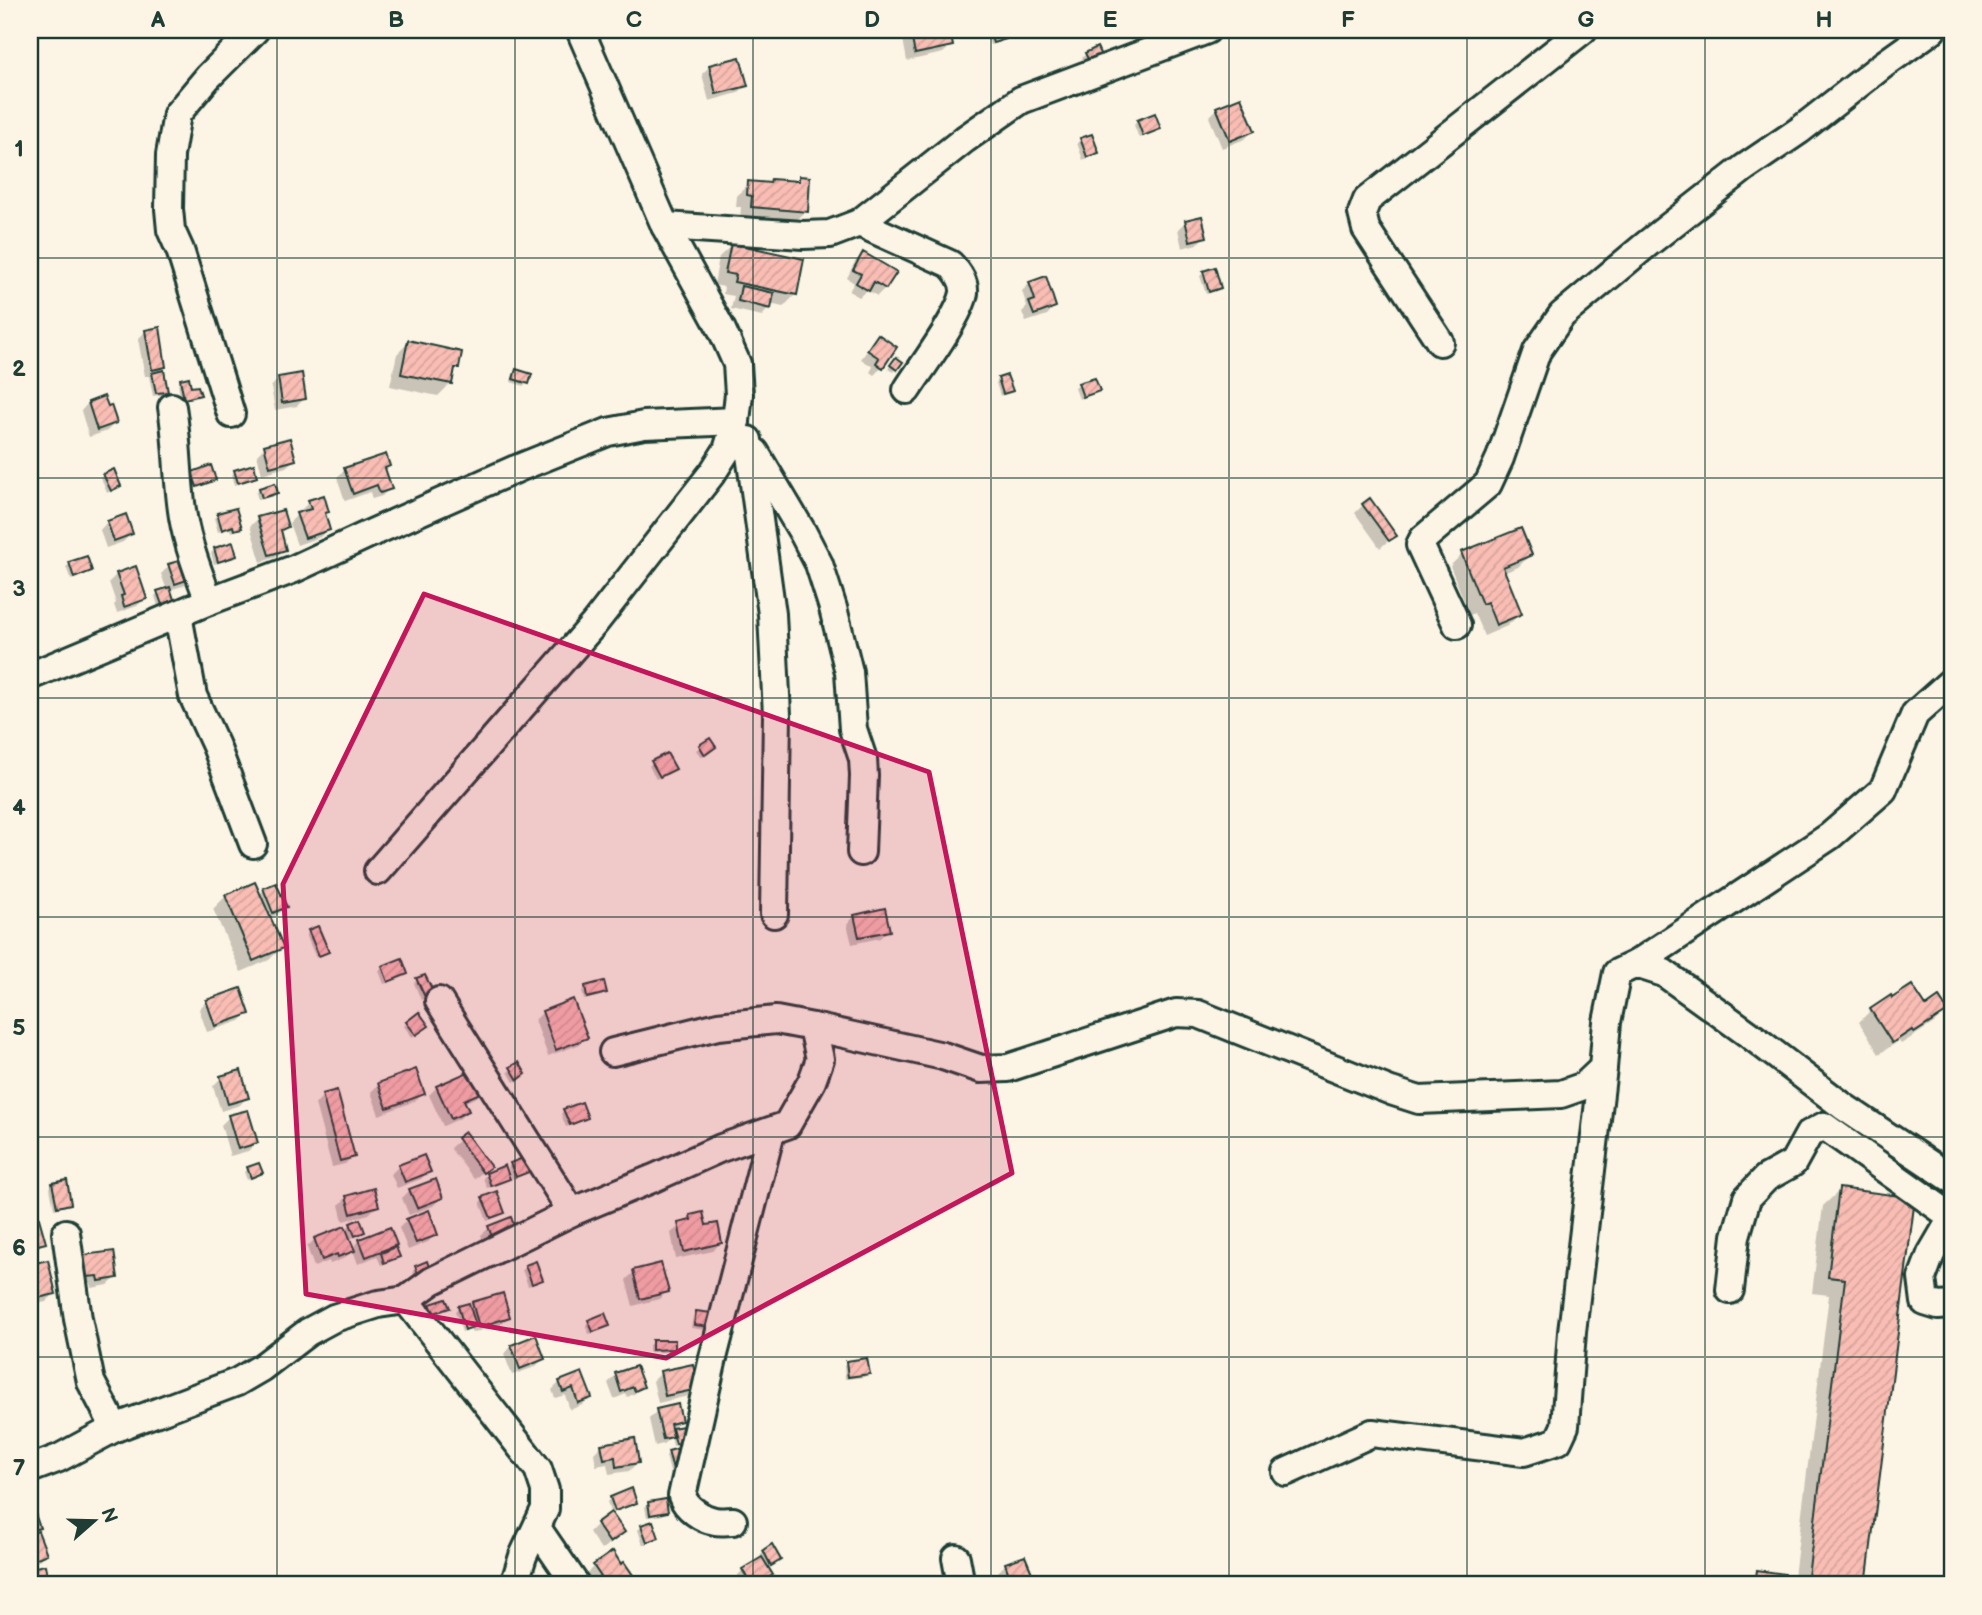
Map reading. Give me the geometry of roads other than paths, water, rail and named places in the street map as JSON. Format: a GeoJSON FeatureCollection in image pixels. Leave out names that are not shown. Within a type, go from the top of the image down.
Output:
{"type":"FeatureCollection","features":[{"type":"Feature","properties":{"kind":"street"},"geometry":{"type":"LineString","coordinates":[[231,414],[180,250],[171,230],[170,155],[177,114],[208,77],[255,30]]}},
{"type":"Feature","properties":{"kind":"street"},"geometry":{"type":"LineString","coordinates":[[580,30],[665,226],[737,363],[742,430],[772,614],[776,716],[774,914]]}},
{"type":"Feature","properties":{"kind":"street"},"geometry":{"type":"LineString","coordinates":[[665,226],[803,235],[830,233],[859,223],[965,139],[1021,100],[1208,30]]}},
{"type":"Feature","properties":{"kind":"street"},"geometry":{"type":"LineString","coordinates":[[1440,342],[1366,229],[1362,213],[1367,200],[1583,30]]}},
{"type":"Feature","properties":{"kind":"street"},"geometry":{"type":"LineString","coordinates":[[1457,625],[1420,545],[1423,539],[1488,484],[1500,458],[1537,351],[1562,315],[1744,168],[1800,130],[1932,30]]}},
{"type":"Feature","properties":{"kind":"street"},"geometry":{"type":"LineString","coordinates":[[859,223],[950,264],[960,274],[964,291],[957,312],[907,390]]}},
{"type":"Feature","properties":{"kind":"street"},"geometry":{"type":"LineString","coordinates":[[172,407],[183,516],[189,543],[209,601]]}},
{"type":"Feature","properties":{"kind":"street"},"geometry":{"type":"LineString","coordinates":[[30,677],[209,601],[294,569],[505,474],[608,432],[644,425],[742,430]]}},
{"type":"Feature","properties":{"kind":"street"},"geometry":{"type":"LineString","coordinates":[[742,430],[803,533],[818,564],[833,608],[849,672],[853,729],[863,759],[862,852]]}},
{"type":"Feature","properties":{"kind":"street"},"geometry":{"type":"LineString","coordinates":[[378,871],[594,624],[713,472],[742,430]]}},
{"type":"Feature","properties":{"kind":"street"},"geometry":{"type":"LineString","coordinates":[[178,615],[193,696],[216,746],[253,844]]}},
{"type":"Feature","properties":{"kind":"street"},"geometry":{"type":"LineString","coordinates":[[1286,1472],[1372,1433],[1524,1452],[1558,1441],[1564,1426],[1607,1022],[1617,972],[1636,964],[1830,836],[1883,790],[1915,714],[1952,681]]}},
{"type":"Feature","properties":{"kind":"street"},"geometry":{"type":"LineString","coordinates":[[1636,964],[1664,972],[1844,1107],[1952,1179]]}},
{"type":"Feature","properties":{"kind":"street"},"geometry":{"type":"LineString","coordinates":[[439,1001],[572,1212]]}},
{"type":"Feature","properties":{"kind":"street"},"geometry":{"type":"LineString","coordinates":[[614,1052],[718,1026],[776,1020],[943,1056],[981,1069],[1008,1068],[1176,1013],[1198,1014],[1419,1100],[1561,1094],[1584,1086],[1603,1068]]}},
{"type":"Feature","properties":{"kind":"street"},"geometry":{"type":"LineString","coordinates":[[30,1469],[59,1458],[115,1428],[237,1382],[261,1368],[308,1332],[334,1318],[378,1304],[406,1300],[432,1281],[572,1212],[721,1148],[787,1125],[812,1081],[820,1059],[813,1027]]}},
{"type":"Feature","properties":{"kind":"street"},"geometry":{"type":"LineString","coordinates":[[1730,1290],[1736,1237],[1747,1198],[1766,1178],[1793,1163],[1809,1134],[1824,1126],[1952,1218],[1931,1254],[1922,1278],[1925,1302],[1938,1306],[1952,1305]]}},
{"type":"Feature","properties":{"kind":"street"},"geometry":{"type":"LineString","coordinates":[[733,1521],[714,1521],[690,1509],[682,1496],[713,1358],[771,1132]]}},
{"type":"Feature","properties":{"kind":"street"},"geometry":{"type":"LineString","coordinates":[[66,1233],[78,1319],[91,1382],[115,1428]]}},
{"type":"Feature","properties":{"kind":"street"},"geometry":{"type":"LineString","coordinates":[[406,1300],[538,1469],[545,1490],[545,1509],[523,1556],[514,1585]]}},
{"type":"Feature","properties":{"kind":"street"},"geometry":{"type":"LineString","coordinates":[[537,1528],[576,1585]]}},
{"type":"Feature","properties":{"kind":"street"},"geometry":{"type":"LineString","coordinates":[[956,1559],[961,1585]]}}]}
